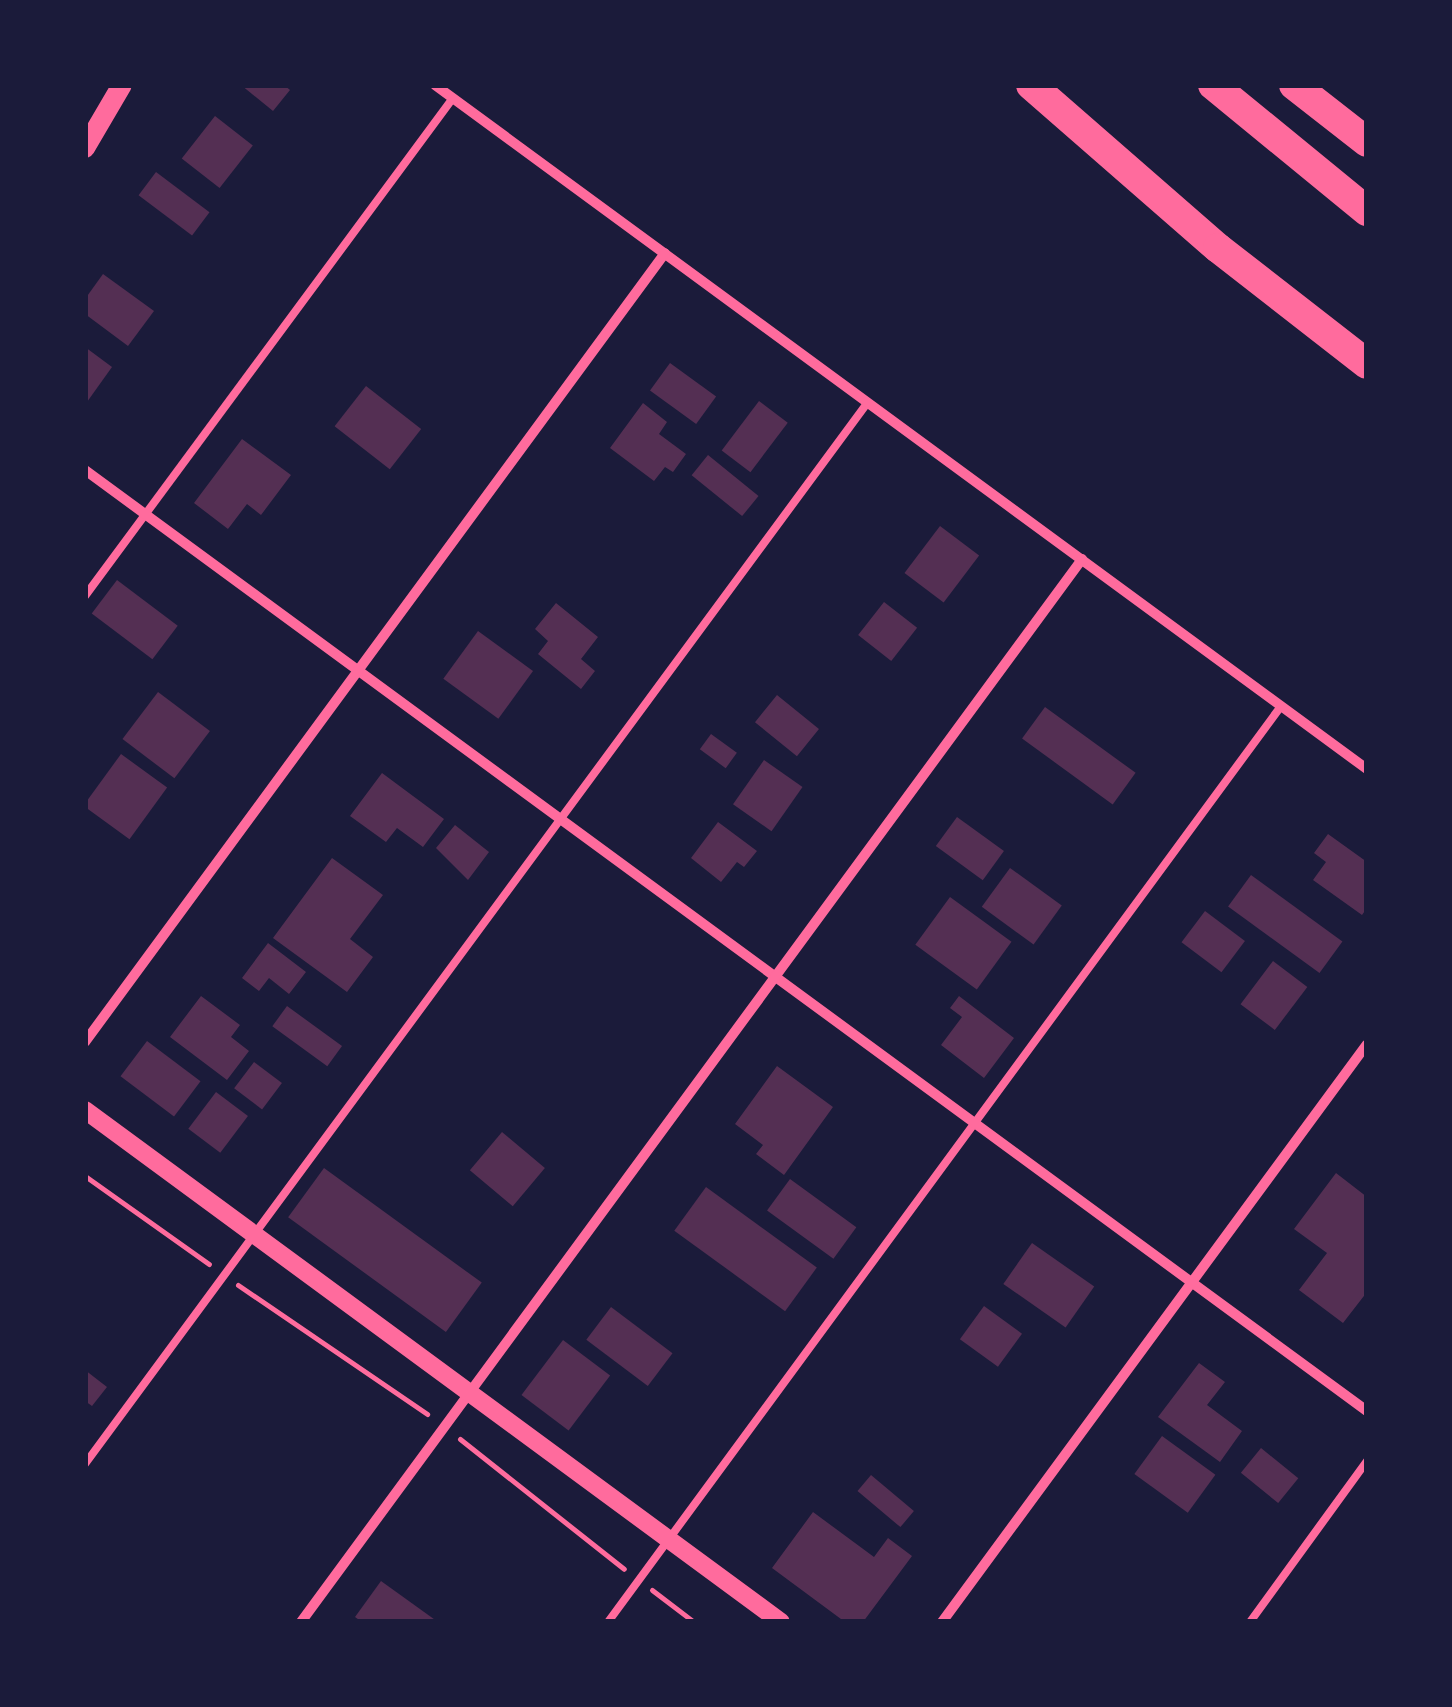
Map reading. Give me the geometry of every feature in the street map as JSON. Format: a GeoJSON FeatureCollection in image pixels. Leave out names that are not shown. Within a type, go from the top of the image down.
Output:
{"type":"FeatureCollection","features":[{"type":"Feature","properties":{"kind":"highway"},"geometry":{"type":"LineString","coordinates":[[1031,85],[1218,248],[1367,364]]}},
{"type":"Feature","properties":{"kind":"highway"},"geometry":{"type":"LineString","coordinates":[[1213,85],[1367,211]]}},
{"type":"Feature","properties":{"kind":"highway"},"geometry":{"type":"LineString","coordinates":[[1294,85],[1367,142]]}},
{"type":"Feature","properties":{"kind":"main road"},"geometry":{"type":"LineString","coordinates":[[85,148],[122,85]]}},
{"type":"Feature","properties":{"kind":"street"},"geometry":{"type":"LineString","coordinates":[[436,85],[1367,769]]}},
{"type":"Feature","properties":{"kind":"street"},"geometry":{"type":"LineString","coordinates":[[85,1042],[665,253]]}},
{"type":"Feature","properties":{"kind":"street"},"geometry":{"type":"LineString","coordinates":[[85,470],[1367,1411]]}},
{"type":"Feature","properties":{"kind":"street"},"geometry":{"type":"LineString","coordinates":[[302,1622],[1082,560]]}},
{"type":"Feature","properties":{"kind":"street"},"geometry":{"type":"LineString","coordinates":[[942,1622],[1367,1044]]}},
{"type":"Feature","properties":{"kind":"street"},"geometry":{"type":"LineString","coordinates":[[85,1110],[781,1622]]}},
{"type":"Feature","properties":{"kind":"lane"},"geometry":{"type":"LineString","coordinates":[[85,596],[453,98]]}},
{"type":"Feature","properties":{"kind":"lane"},"geometry":{"type":"LineString","coordinates":[[85,1464],[868,402]]}},
{"type":"Feature","properties":{"kind":"lane"},"geometry":{"type":"LineString","coordinates":[[608,1622],[1281,706]]}},
{"type":"Feature","properties":{"kind":"lane"},"geometry":{"type":"LineString","coordinates":[[1250,1622],[1367,1462]]}},
{"type":"Feature","properties":{"kind":"path"},"geometry":{"type":"LineString","coordinates":[[85,1176],[445,1426],[694,1622]]}},
{"type":"Feature","properties":{"kind":"building"},"geometry":{"type":"Polygon","coordinates":[[[241,85],[284,85],[290,90],[273,111],[241,85]]]}},
{"type":"Feature","properties":{"kind":"building"},"geometry":{"type":"Polygon","coordinates":[[[215,116],[253,146],[220,188],[182,159],[215,116]]]}},
{"type":"Feature","properties":{"kind":"building"},"geometry":{"type":"Polygon","coordinates":[[[156,172],[210,212],[192,235],[139,195],[156,172]]]}},
{"type":"Feature","properties":{"kind":"building"},"geometry":{"type":"Polygon","coordinates":[[[103,274],[154,311],[128,346],[85,314],[85,299],[103,274]]]}},
{"type":"Feature","properties":{"kind":"building"},"geometry":{"type":"Polygon","coordinates":[[[85,347],[112,367],[87,402],[85,401],[85,347]]]}},
{"type":"Feature","properties":{"kind":"building"},"geometry":{"type":"Polygon","coordinates":[[[670,363],[716,397],[696,424],[650,391],[670,363]]]}},
{"type":"Feature","properties":{"kind":"building"},"geometry":{"type":"Polygon","coordinates":[[[366,386],[421,429],[390,469],[335,426],[366,386]]]}},
{"type":"Feature","properties":{"kind":"building"},"geometry":{"type":"Polygon","coordinates":[[[759,401],[788,423],[750,472],[722,451],[759,401]]]}},
{"type":"Feature","properties":{"kind":"building"},"geometry":{"type":"Polygon","coordinates":[[[643,403],[667,422],[659,434],[686,454],[673,472],[665,467],[654,481],[610,448],[643,403]]]}},
{"type":"Feature","properties":{"kind":"building"},"geometry":{"type":"Polygon","coordinates":[[[242,439],[291,475],[261,515],[247,504],[228,529],[194,503],[242,439]]]}},
{"type":"Feature","properties":{"kind":"building"},"geometry":{"type":"Polygon","coordinates":[[[708,455],[759,496],[742,516],[692,475],[708,455]]]}},
{"type":"Feature","properties":{"kind":"building"},"geometry":{"type":"Polygon","coordinates":[[[940,526],[979,555],[944,603],[904,573],[940,526]]]}},
{"type":"Feature","properties":{"kind":"building"},"geometry":{"type":"Polygon","coordinates":[[[117,580],[178,626],[152,659],[92,614],[117,580]]]}},
{"type":"Feature","properties":{"kind":"building"},"geometry":{"type":"Polygon","coordinates":[[[884,602],[917,628],[891,661],[858,635],[884,602]]]}},
{"type":"Feature","properties":{"kind":"building"},"geometry":{"type":"Polygon","coordinates":[[[556,603],[598,637],[581,659],[595,671],[581,689],[538,654],[548,641],[535,629],[556,603]]]}},
{"type":"Feature","properties":{"kind":"building"},"geometry":{"type":"Polygon","coordinates":[[[478,631],[533,671],[498,719],[443,679],[478,631]]]}},
{"type":"Feature","properties":{"kind":"building"},"geometry":{"type":"Polygon","coordinates":[[[158,692],[210,731],[174,778],[122,739],[158,692]]]}},
{"type":"Feature","properties":{"kind":"building"},"geometry":{"type":"Polygon","coordinates":[[[777,695],[819,729],[797,756],[755,722],[777,695]]]}},
{"type":"Feature","properties":{"kind":"building"},"geometry":{"type":"Polygon","coordinates":[[[1045,707],[1136,773],[1113,804],[1022,739],[1045,707]]]}},
{"type":"Feature","properties":{"kind":"building"},"geometry":{"type":"Polygon","coordinates":[[[711,734],[737,753],[726,768],[700,749],[711,734]]]}},
{"type":"Feature","properties":{"kind":"building"},"geometry":{"type":"Polygon","coordinates":[[[121,754],[167,788],[129,839],[85,807],[121,754]]]}},
{"type":"Feature","properties":{"kind":"building"},"geometry":{"type":"Polygon","coordinates":[[[764,760],[803,787],[772,831],[733,804],[764,760]]]}},
{"type":"Feature","properties":{"kind":"building"},"geometry":{"type":"Polygon","coordinates":[[[382,773],[444,819],[423,847],[397,828],[386,842],[350,816],[382,773]]]}},
{"type":"Feature","properties":{"kind":"building"},"geometry":{"type":"Polygon","coordinates":[[[957,817],[1004,851],[983,880],[936,846],[957,817]]]}},
{"type":"Feature","properties":{"kind":"building"},"geometry":{"type":"Polygon","coordinates":[[[718,822],[757,851],[744,867],[737,862],[721,882],[691,858],[718,822]]]}},
{"type":"Feature","properties":{"kind":"building"},"geometry":{"type":"Polygon","coordinates":[[[455,825],[489,852],[468,880],[436,848],[455,825]]]}},
{"type":"Feature","properties":{"kind":"building"},"geometry":{"type":"Polygon","coordinates":[[[1328,834],[1367,862],[1367,908],[1362,915],[1313,880],[1326,862],[1314,853],[1328,834]]]}},
{"type":"Feature","properties":{"kind":"building"},"geometry":{"type":"Polygon","coordinates":[[[332,858],[383,895],[350,939],[373,957],[347,992],[273,938],[332,858]]]}},
{"type":"Feature","properties":{"kind":"building"},"geometry":{"type":"Polygon","coordinates":[[[1010,868],[1062,906],[1034,944],[982,907],[1010,868]]]}},
{"type":"Feature","properties":{"kind":"building"},"geometry":{"type":"Polygon","coordinates":[[[1251,875],[1342,941],[1319,973],[1228,907],[1251,875]]]}},
{"type":"Feature","properties":{"kind":"building"},"geometry":{"type":"Polygon","coordinates":[[[950,897],[1011,942],[977,989],[915,945],[950,897]]]}},
{"type":"Feature","properties":{"kind":"building"},"geometry":{"type":"Polygon","coordinates":[[[1205,911],[1245,941],[1221,972],[1182,942],[1205,911]]]}},
{"type":"Feature","properties":{"kind":"building"},"geometry":{"type":"Polygon","coordinates":[[[268,943],[306,972],[289,994],[269,978],[259,991],[242,978],[268,943]]]}},
{"type":"Feature","properties":{"kind":"building"},"geometry":{"type":"Polygon","coordinates":[[[1273,961],[1307,987],[1275,1030],[1241,1004],[1273,961]]]}},
{"type":"Feature","properties":{"kind":"building"},"geometry":{"type":"Polygon","coordinates":[[[201,996],[240,1025],[231,1037],[249,1051],[227,1080],[170,1037],[201,996]]]}},
{"type":"Feature","properties":{"kind":"building"},"geometry":{"type":"Polygon","coordinates":[[[959,996],[1014,1038],[984,1078],[941,1045],[962,1017],[950,1008],[959,996]]]}},
{"type":"Feature","properties":{"kind":"building"},"geometry":{"type":"Polygon","coordinates":[[[287,1006],[342,1046],[327,1066],[272,1026],[287,1006]]]}},
{"type":"Feature","properties":{"kind":"building"},"geometry":{"type":"Polygon","coordinates":[[[147,1041],[201,1081],[174,1116],[121,1076],[147,1041]]]}},
{"type":"Feature","properties":{"kind":"building"},"geometry":{"type":"Polygon","coordinates":[[[254,1062],[282,1083],[262,1109],[234,1088],[254,1062]]]}},
{"type":"Feature","properties":{"kind":"building"},"geometry":{"type":"Polygon","coordinates":[[[777,1066],[833,1107],[784,1175],[756,1154],[763,1145],[735,1124],[777,1066]]]}},
{"type":"Feature","properties":{"kind":"building"},"geometry":{"type":"Polygon","coordinates":[[[216,1092],[248,1116],[220,1153],[188,1129],[216,1092]]]}},
{"type":"Feature","properties":{"kind":"building"},"geometry":{"type":"Polygon","coordinates":[[[502,1132],[545,1168],[513,1206],[470,1170],[502,1132]]]}},
{"type":"Feature","properties":{"kind":"building"},"geometry":{"type":"Polygon","coordinates":[[[324,1168],[482,1283],[446,1332],[288,1217],[324,1168]]]}},
{"type":"Feature","properties":{"kind":"building"},"geometry":{"type":"Polygon","coordinates":[[[1336,1173],[1367,1197],[1367,1292],[1343,1323],[1299,1290],[1327,1253],[1294,1229],[1336,1173]]]}},
{"type":"Feature","properties":{"kind":"building"},"geometry":{"type":"Polygon","coordinates":[[[790,1179],[856,1227],[833,1259],[767,1211],[790,1179]]]}},
{"type":"Feature","properties":{"kind":"building"},"geometry":{"type":"Polygon","coordinates":[[[706,1187],[817,1268],[785,1311],[674,1231],[706,1187]]]}},
{"type":"Feature","properties":{"kind":"building"},"geometry":{"type":"Polygon","coordinates":[[[1032,1243],[1094,1287],[1066,1328],[1003,1284],[1032,1243]]]}},
{"type":"Feature","properties":{"kind":"building"},"geometry":{"type":"Polygon","coordinates":[[[984,1306],[1022,1334],[998,1367],[960,1339],[984,1306]]]}},
{"type":"Feature","properties":{"kind":"building"},"geometry":{"type":"Polygon","coordinates":[[[611,1307],[672,1353],[648,1386],[586,1340],[611,1307]]]}},
{"type":"Feature","properties":{"kind":"building"},"geometry":{"type":"Polygon","coordinates":[[[563,1340],[610,1376],[569,1431],[521,1395],[563,1340]]]}},
{"type":"Feature","properties":{"kind":"building"},"geometry":{"type":"Polygon","coordinates":[[[1199,1363],[1225,1382],[1207,1405],[1242,1431],[1220,1462],[1158,1417],[1199,1363]]]}},
{"type":"Feature","properties":{"kind":"building"},"geometry":{"type":"Polygon","coordinates":[[[85,1370],[107,1387],[92,1406],[85,1401],[85,1370]]]}},
{"type":"Feature","properties":{"kind":"building"},"geometry":{"type":"Polygon","coordinates":[[[1162,1436],[1215,1475],[1188,1513],[1134,1474],[1162,1436]]]}},
{"type":"Feature","properties":{"kind":"building"},"geometry":{"type":"Polygon","coordinates":[[[1261,1448],[1298,1478],[1278,1503],[1241,1473],[1261,1448]]]}},
{"type":"Feature","properties":{"kind":"building"},"geometry":{"type":"Polygon","coordinates":[[[871,1475],[914,1511],[900,1527],[858,1491],[871,1475]]]}},
{"type":"Feature","properties":{"kind":"building"},"geometry":{"type":"Polygon","coordinates":[[[813,1512],[874,1557],[888,1538],[912,1556],[863,1622],[845,1622],[772,1568],[813,1512]]]}},
{"type":"Feature","properties":{"kind":"building"},"geometry":{"type":"Polygon","coordinates":[[[381,1581],[438,1622],[362,1622],[355,1617],[381,1581]]]}}]}
